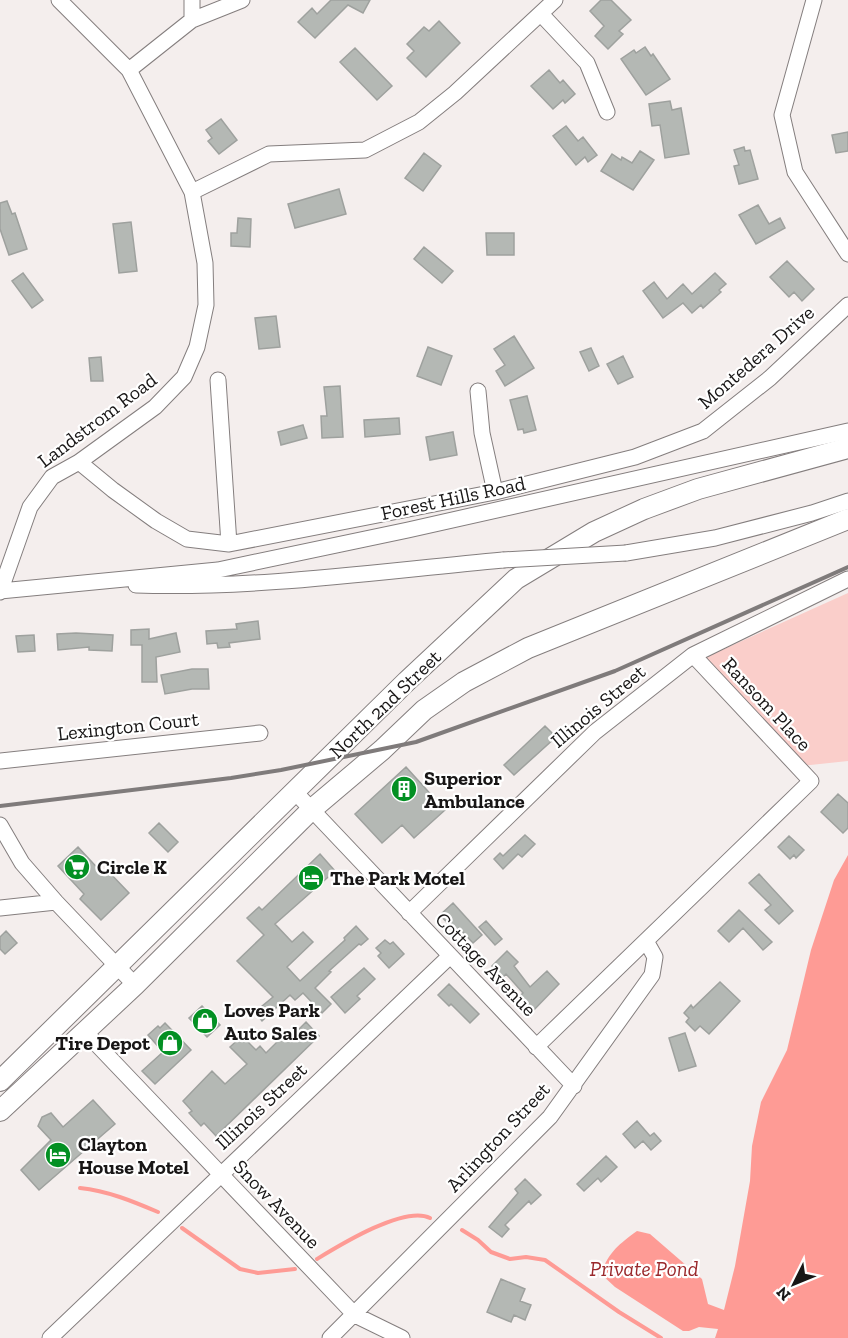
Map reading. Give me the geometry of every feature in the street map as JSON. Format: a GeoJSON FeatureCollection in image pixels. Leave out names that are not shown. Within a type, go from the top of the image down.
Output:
{"type":"FeatureCollection","features":[{"type":"Feature","properties":{"kind":"main road","name":"North 2nd Street"},"geometry":{"type":"LineString","coordinates":[[1,1079],[117,968],[407,681],[516,579],[594,532],[644,509],[698,489],[848,448]]}},
{"type":"Feature","properties":{"kind":"main road","name":"North 2nd Street"},"geometry":{"type":"LineString","coordinates":[[0,1111],[135,984],[311,810],[382,750],[424,710],[464,682],[528,648],[848,519]]}},
{"type":"Feature","properties":{"kind":"street","name":"Landstrom Road"},"geometry":{"type":"LineString","coordinates":[[0,591],[30,507],[52,477],[79,462],[155,407],[184,378],[197,346],[206,305],[205,263],[192,192],[129,70],[59,0]]}},
{"type":"Feature","properties":{"kind":"street"},"geometry":{"type":"LineString","coordinates":[[192,0],[192,20]]}},
{"type":"Feature","properties":{"kind":"street"},"geometry":{"type":"LineString","coordinates":[[129,70],[192,20],[242,0]]}},
{"type":"Feature","properties":{"kind":"street"},"geometry":{"type":"LineString","coordinates":[[192,192],[269,154],[365,150],[411,127],[454,93],[555,0]]}},
{"type":"Feature","properties":{"kind":"street"},"geometry":{"type":"LineString","coordinates":[[814,0],[782,115],[795,172],[848,254]]}},
{"type":"Feature","properties":{"kind":"street"},"geometry":{"type":"LineString","coordinates":[[541,14],[587,63],[607,112]]}},
{"type":"Feature","properties":{"kind":"street","name":"Montedera Drive"},"geometry":{"type":"LineString","coordinates":[[79,462],[156,521],[188,539],[230,544],[495,492],[635,457],[703,431],[770,378],[828,322],[848,306]]}},
{"type":"Feature","properties":{"kind":"street"},"geometry":{"type":"LineString","coordinates":[[218,380],[230,544]]}},
{"type":"Feature","properties":{"kind":"street"},"geometry":{"type":"LineString","coordinates":[[478,391],[482,433],[495,492]]}},
{"type":"Feature","properties":{"kind":"street","name":"Forest Hills Road"},"geometry":{"type":"LineString","coordinates":[[0,591],[64,583],[218,570],[408,530],[848,431]]}},
{"type":"Feature","properties":{"kind":"street","name":"Forest Hills Road"},"geometry":{"type":"LineString","coordinates":[[64,583],[188,587],[321,578],[502,560],[626,553],[715,538],[812,513],[848,501]]}},
{"type":"Feature","properties":{"kind":"street","name":"Illinois Street"},"geometry":{"type":"LineString","coordinates":[[409,913],[594,732],[693,655],[848,579]]}},
{"type":"Feature","properties":{"kind":"street","name":"Ransom Place"},"geometry":{"type":"LineString","coordinates":[[646,941],[811,781],[693,655]]}},
{"type":"Feature","properties":{"kind":"street","name":"Lexington Court"},"geometry":{"type":"LineString","coordinates":[[0,761],[260,733]]}},
{"type":"Feature","properties":{"kind":"street","name":"Cottage Avenue"},"geometry":{"type":"LineString","coordinates":[[295,792],[574,1086]]}},
{"type":"Feature","properties":{"kind":"street"},"geometry":{"type":"LineString","coordinates":[[0,825],[22,863],[117,968],[135,984]]}},
{"type":"Feature","properties":{"kind":"street"},"geometry":{"type":"LineString","coordinates":[[0,908],[56,902]]}},
{"type":"Feature","properties":{"kind":"street"},"geometry":{"type":"LineString","coordinates":[[536,1047],[646,941]]}},
{"type":"Feature","properties":{"kind":"street","name":"Arlington Street"},"geometry":{"type":"LineString","coordinates":[[330,1338],[550,1117],[652,975],[655,957],[646,941]]}},
{"type":"Feature","properties":{"kind":"street","name":"Illinois Street"},"geometry":{"type":"LineString","coordinates":[[50,1338],[450,956]]}},
{"type":"Feature","properties":{"kind":"street","name":"Snow Avenue"},"geometry":{"type":"LineString","coordinates":[[85,1032],[355,1315],[402,1338]]}},
{"type":"Feature","properties":{"kind":"street"},"geometry":{"type":"LineString","coordinates":[[1,1079],[18,1093]]}},
{"type":"Feature","properties":{"kind":"shaded area"},"geometry":{"type":"Polygon","coordinates":[[[848,593],[848,761],[801,766],[704,658],[848,593]]]}},
{"type":"Feature","properties":{"kind":"water","name":"Private Pond"},"geometry":{"type":"Polygon","coordinates":[[[848,855],[848,1338],[715,1338],[718,1329],[699,1327],[683,1331],[615,1287],[601,1274],[611,1255],[625,1240],[637,1231],[650,1234],[702,1279],[708,1304],[724,1310],[735,1266],[750,1181],[752,1146],[761,1102],[787,1050],[811,950],[834,880],[848,855]]]}},
{"type":"Feature","properties":{"kind":"building"},"geometry":{"type":"Polygon","coordinates":[[[331,0],[370,0],[363,13],[348,5],[315,38],[298,22],[312,8],[317,14],[331,0]]]}},
{"type":"Feature","properties":{"kind":"building"},"geometry":{"type":"Polygon","coordinates":[[[601,0],[611,0],[631,20],[619,31],[623,34],[608,49],[595,36],[604,26],[590,11],[601,0]]]}},
{"type":"Feature","properties":{"kind":"building"},"geometry":{"type":"Polygon","coordinates":[[[439,21],[460,43],[426,77],[407,58],[414,51],[407,44],[424,27],[429,31],[439,21]]]}},
{"type":"Feature","properties":{"kind":"building"},"geometry":{"type":"Polygon","coordinates":[[[645,47],[651,56],[653,54],[670,79],[646,95],[621,59],[634,50],[636,53],[645,47]]]}},
{"type":"Feature","properties":{"kind":"building"},"geometry":{"type":"Polygon","coordinates":[[[355,48],[392,86],[377,100],[340,62],[355,48]]]}},
{"type":"Feature","properties":{"kind":"building"},"geometry":{"type":"Polygon","coordinates":[[[549,70],[560,83],[563,80],[575,94],[565,103],[563,100],[553,109],[531,86],[549,70]]]}},
{"type":"Feature","properties":{"kind":"building"},"geometry":{"type":"Polygon","coordinates":[[[670,101],[672,110],[681,108],[689,154],[665,158],[660,125],[652,126],[649,104],[670,101]]]}},
{"type":"Feature","properties":{"kind":"building"},"geometry":{"type":"Polygon","coordinates":[[[221,119],[237,140],[219,154],[208,141],[212,138],[206,130],[221,119]]]}},
{"type":"Feature","properties":{"kind":"building"},"geometry":{"type":"Polygon","coordinates":[[[566,126],[578,141],[583,137],[597,155],[588,162],[585,157],[576,165],[553,136],[566,126]]]}},
{"type":"Feature","properties":{"kind":"building"},"geometry":{"type":"Polygon","coordinates":[[[848,132],[848,151],[836,153],[832,135],[848,132]]]}},
{"type":"Feature","properties":{"kind":"building"},"geometry":{"type":"Polygon","coordinates":[[[744,147],[745,151],[750,150],[758,179],[739,184],[734,166],[739,165],[734,150],[744,147]]]}},
{"type":"Feature","properties":{"kind":"building"},"geometry":{"type":"Polygon","coordinates":[[[640,151],[654,160],[633,190],[601,171],[612,154],[632,163],[640,151]]]}},
{"type":"Feature","properties":{"kind":"building"},"geometry":{"type":"Polygon","coordinates":[[[424,153],[441,166],[423,191],[405,178],[424,153]]]}},
{"type":"Feature","properties":{"kind":"building"},"geometry":{"type":"Polygon","coordinates":[[[339,189],[346,214],[295,228],[288,204],[339,189]]]}},
{"type":"Feature","properties":{"kind":"building"},"geometry":{"type":"Polygon","coordinates":[[[7,201],[12,214],[15,213],[27,249],[9,255],[0,229],[0,203],[7,201]]]}},
{"type":"Feature","properties":{"kind":"building"},"geometry":{"type":"Polygon","coordinates":[[[758,205],[769,224],[780,218],[785,228],[756,244],[739,215],[758,205]]]}},
{"type":"Feature","properties":{"kind":"building"},"geometry":{"type":"Polygon","coordinates":[[[238,218],[251,219],[250,247],[231,246],[231,233],[237,233],[238,218]]]}},
{"type":"Feature","properties":{"kind":"building"},"geometry":{"type":"Polygon","coordinates":[[[131,222],[137,271],[119,273],[113,224],[131,222]]]}},
{"type":"Feature","properties":{"kind":"building"},"geometry":{"type":"Polygon","coordinates":[[[486,233],[514,233],[514,255],[487,255],[486,233]]]}},
{"type":"Feature","properties":{"kind":"building"},"geometry":{"type":"Polygon","coordinates":[[[424,247],[453,271],[442,283],[414,259],[424,247]]]}},
{"type":"Feature","properties":{"kind":"building"},"geometry":{"type":"Polygon","coordinates":[[[787,261],[814,289],[802,301],[794,292],[789,297],[770,277],[787,261]]]}},
{"type":"Feature","properties":{"kind":"building"},"geometry":{"type":"Polygon","coordinates":[[[23,273],[43,300],[32,308],[12,281],[23,273]]]}},
{"type":"Feature","properties":{"kind":"building"},"geometry":{"type":"Polygon","coordinates":[[[715,273],[726,284],[719,290],[721,292],[703,308],[701,305],[692,313],[683,303],[663,318],[643,291],[654,282],[667,299],[683,284],[692,294],[715,273]]]}},
{"type":"Feature","properties":{"kind":"building"},"geometry":{"type":"Polygon","coordinates":[[[276,316],[280,347],[259,349],[255,318],[276,316]]]}},
{"type":"Feature","properties":{"kind":"building"},"geometry":{"type":"Polygon","coordinates":[[[514,336],[534,368],[505,386],[496,371],[505,365],[494,349],[514,336]]]}},
{"type":"Feature","properties":{"kind":"building"},"geometry":{"type":"Polygon","coordinates":[[[428,347],[452,356],[441,385],[417,376],[428,347]]]}},
{"type":"Feature","properties":{"kind":"building"},"geometry":{"type":"Polygon","coordinates":[[[591,348],[599,366],[589,371],[580,352],[591,348]]]}},
{"type":"Feature","properties":{"kind":"building"},"geometry":{"type":"Polygon","coordinates":[[[623,356],[633,377],[618,384],[607,364],[623,356]]]}},
{"type":"Feature","properties":{"kind":"building"},"geometry":{"type":"Polygon","coordinates":[[[101,357],[103,381],[91,381],[89,358],[101,357]]]}},
{"type":"Feature","properties":{"kind":"building"},"geometry":{"type":"Polygon","coordinates":[[[340,386],[343,437],[322,438],[321,416],[327,416],[324,387],[340,386]]]}},
{"type":"Feature","properties":{"kind":"building"},"geometry":{"type":"Polygon","coordinates":[[[527,396],[536,430],[524,433],[523,429],[518,430],[510,400],[527,396]]]}},
{"type":"Feature","properties":{"kind":"building"},"geometry":{"type":"Polygon","coordinates":[[[399,418],[400,434],[365,437],[364,420],[399,418]]]}},
{"type":"Feature","properties":{"kind":"building"},"geometry":{"type":"Polygon","coordinates":[[[303,425],[307,438],[281,445],[278,432],[303,425]]]}},
{"type":"Feature","properties":{"kind":"building"},"geometry":{"type":"Polygon","coordinates":[[[453,432],[457,455],[430,460],[426,437],[453,432]]]}},
{"type":"Feature","properties":{"kind":"building"},"geometry":{"type":"Polygon","coordinates":[[[258,621],[260,639],[229,643],[230,647],[218,648],[217,643],[207,644],[206,631],[237,629],[236,624],[258,621]]]}},
{"type":"Feature","properties":{"kind":"building"},"geometry":{"type":"Polygon","coordinates":[[[149,629],[149,639],[176,633],[180,652],[156,657],[157,682],[142,682],[142,645],[131,645],[131,630],[149,629]]]}},
{"type":"Feature","properties":{"kind":"building"},"geometry":{"type":"Polygon","coordinates":[[[57,634],[113,635],[112,651],[89,650],[89,647],[58,650],[57,634]]]}},
{"type":"Feature","properties":{"kind":"building"},"geometry":{"type":"Polygon","coordinates":[[[34,635],[35,651],[18,652],[16,636],[34,635]]]}},
{"type":"Feature","properties":{"kind":"building"},"geometry":{"type":"Polygon","coordinates":[[[192,669],[208,669],[209,689],[192,689],[165,694],[161,675],[192,669]]]}},
{"type":"Feature","properties":{"kind":"building"},"geometry":{"type":"Polygon","coordinates":[[[545,726],[556,737],[514,775],[504,765],[545,726]]]}},
{"type":"Feature","properties":{"kind":"building","name":"Superior Ambulance"},"geometry":{"type":"Polygon","coordinates":[[[406,767],[445,810],[414,838],[402,825],[382,843],[355,814],[406,767]]]}},
{"type":"Feature","properties":{"kind":"building"},"geometry":{"type":"Polygon","coordinates":[[[838,794],[848,803],[848,828],[843,833],[821,812],[838,794]]]}},
{"type":"Feature","properties":{"kind":"building"},"geometry":{"type":"Polygon","coordinates":[[[159,823],[178,842],[168,852],[149,833],[159,823]]]}},
{"type":"Feature","properties":{"kind":"building"},"geometry":{"type":"Polygon","coordinates":[[[525,835],[535,844],[522,857],[518,854],[503,869],[494,859],[500,853],[503,856],[525,835]]]}},
{"type":"Feature","properties":{"kind":"building"},"geometry":{"type":"Polygon","coordinates":[[[789,836],[804,850],[796,858],[794,855],[790,859],[778,847],[789,836]]]}},
{"type":"Feature","properties":{"kind":"building"},"geometry":{"type":"Polygon","coordinates":[[[78,847],[104,875],[108,871],[129,893],[101,920],[80,899],[84,894],[58,866],[78,847]]]}},
{"type":"Feature","properties":{"kind":"building"},"geometry":{"type":"Polygon","coordinates":[[[320,854],[335,871],[275,924],[292,942],[303,932],[313,942],[287,967],[300,981],[345,940],[344,938],[356,926],[368,939],[361,945],[359,944],[329,971],[331,972],[315,988],[331,1004],[322,1013],[303,993],[295,1000],[290,995],[262,1021],[255,1012],[273,997],[237,961],[264,935],[247,918],[259,907],[262,910],[320,854]]]}},
{"type":"Feature","properties":{"kind":"building"},"geometry":{"type":"Polygon","coordinates":[[[759,874],[793,911],[779,924],[765,910],[771,905],[749,883],[759,874]]]}},
{"type":"Feature","properties":{"kind":"building"},"geometry":{"type":"Polygon","coordinates":[[[453,903],[482,935],[473,943],[459,928],[455,931],[440,915],[453,903]]]}},
{"type":"Feature","properties":{"kind":"building"},"geometry":{"type":"Polygon","coordinates":[[[739,910],[772,942],[763,950],[743,928],[729,942],[718,931],[739,910]]]}},
{"type":"Feature","properties":{"kind":"building"},"geometry":{"type":"Polygon","coordinates":[[[486,921],[502,939],[495,945],[479,927],[486,921]]]}},
{"type":"Feature","properties":{"kind":"building"},"geometry":{"type":"Polygon","coordinates":[[[6,931],[17,943],[5,954],[0,949],[0,937],[6,931]]]}},
{"type":"Feature","properties":{"kind":"building"},"geometry":{"type":"Polygon","coordinates":[[[385,940],[390,944],[393,942],[404,954],[389,968],[378,956],[381,953],[376,948],[385,940]]]}},
{"type":"Feature","properties":{"kind":"building"},"geometry":{"type":"Polygon","coordinates":[[[507,951],[518,962],[514,966],[530,987],[547,971],[559,984],[530,1014],[524,1008],[527,1005],[519,997],[523,993],[506,974],[503,977],[492,966],[507,951]]]}},
{"type":"Feature","properties":{"kind":"building"},"geometry":{"type":"Polygon","coordinates":[[[364,968],[375,979],[357,996],[360,999],[345,1013],[331,997],[364,968]]]}},
{"type":"Feature","properties":{"kind":"building"},"geometry":{"type":"Polygon","coordinates":[[[720,982],[740,1001],[709,1034],[700,1026],[695,1031],[686,1022],[689,1018],[684,1013],[691,1005],[693,1008],[720,982]]]}},
{"type":"Feature","properties":{"kind":"building"},"geometry":{"type":"Polygon","coordinates":[[[449,984],[479,1014],[470,1023],[438,995],[449,984]]]}},
{"type":"Feature","properties":{"kind":"building","name":"Loves Park Auto Sales"},"geometry":{"type":"Polygon","coordinates":[[[202,1006],[220,1025],[207,1037],[189,1018],[202,1006]]]}},
{"type":"Feature","properties":{"kind":"building"},"geometry":{"type":"Polygon","coordinates":[[[306,1022],[319,1036],[216,1136],[204,1123],[201,1126],[189,1113],[192,1111],[183,1101],[212,1071],[225,1084],[247,1064],[230,1047],[242,1036],[256,1050],[260,1046],[266,1053],[283,1036],[287,1041],[306,1022]]]}},
{"type":"Feature","properties":{"kind":"building"},"geometry":{"type":"Polygon","coordinates":[[[165,1023],[191,1050],[155,1084],[142,1071],[163,1052],[148,1035],[165,1023]]]}},
{"type":"Feature","properties":{"kind":"building"},"geometry":{"type":"Polygon","coordinates":[[[685,1033],[696,1066],[679,1071],[669,1038],[685,1033]]]}},
{"type":"Feature","properties":{"kind":"building","name":"Clayton House Motel"},"geometry":{"type":"Polygon","coordinates":[[[93,1100],[115,1124],[39,1190],[21,1170],[51,1140],[38,1126],[42,1117],[51,1113],[63,1127],[93,1100]]]}},
{"type":"Feature","properties":{"kind":"building"},"geometry":{"type":"Polygon","coordinates":[[[637,1121],[650,1136],[654,1133],[661,1141],[651,1150],[643,1141],[635,1148],[623,1134],[637,1121]]]}},
{"type":"Feature","properties":{"kind":"building"},"geometry":{"type":"Polygon","coordinates":[[[606,1156],[617,1167],[601,1182],[598,1178],[584,1191],[577,1184],[606,1156]]]}},
{"type":"Feature","properties":{"kind":"building"},"geometry":{"type":"Polygon","coordinates":[[[525,1179],[541,1195],[531,1204],[529,1201],[505,1225],[509,1229],[502,1237],[489,1227],[518,1193],[515,1189],[525,1179]]]}},
{"type":"Feature","properties":{"kind":"building"},"geometry":{"type":"Polygon","coordinates":[[[501,1279],[525,1289],[520,1301],[531,1305],[525,1320],[514,1315],[511,1322],[487,1312],[501,1279]]]}},
{"type":"Feature","properties":{"kind":"waterway"},"geometry":{"type":"LineString","coordinates":[[80,1188],[110,1194],[158,1212]]}},
{"type":"Feature","properties":{"kind":"waterway"},"geometry":{"type":"LineString","coordinates":[[317,1259],[356,1236],[389,1222],[419,1215],[430,1218]]}},
{"type":"Feature","properties":{"kind":"waterway"},"geometry":{"type":"LineString","coordinates":[[182,1228],[240,1269],[258,1273],[295,1269]]}},
{"type":"Feature","properties":{"kind":"waterway","name":"Private Pond"},"geometry":{"type":"LineString","coordinates":[[462,1230],[491,1252],[510,1259],[526,1257],[545,1260],[619,1312],[661,1338]]}},
{"type":"Feature","properties":{"kind":"railway"},"geometry":{"type":"LineString","coordinates":[[0,806],[231,778],[416,742],[615,671],[848,567]]}},
{"type":"Feature","properties":{"kind":"place","name":"Superior Ambulance"},"geometry":{"type":"Point","coordinates":[404,789]}},
{"type":"Feature","properties":{"kind":"place","name":"Circle K"},"geometry":{"type":"Point","coordinates":[77,867]}},
{"type":"Feature","properties":{"kind":"place","name":"The Park Motel"},"geometry":{"type":"Point","coordinates":[311,878]}},
{"type":"Feature","properties":{"kind":"place","name":"Loves Park Auto Sales"},"geometry":{"type":"Point","coordinates":[205,1021]}},
{"type":"Feature","properties":{"kind":"place","name":"Tire Depot"},"geometry":{"type":"Point","coordinates":[170,1043]}},
{"type":"Feature","properties":{"kind":"place","name":"Clayton House Motel"},"geometry":{"type":"Point","coordinates":[58,1155]}}]}
